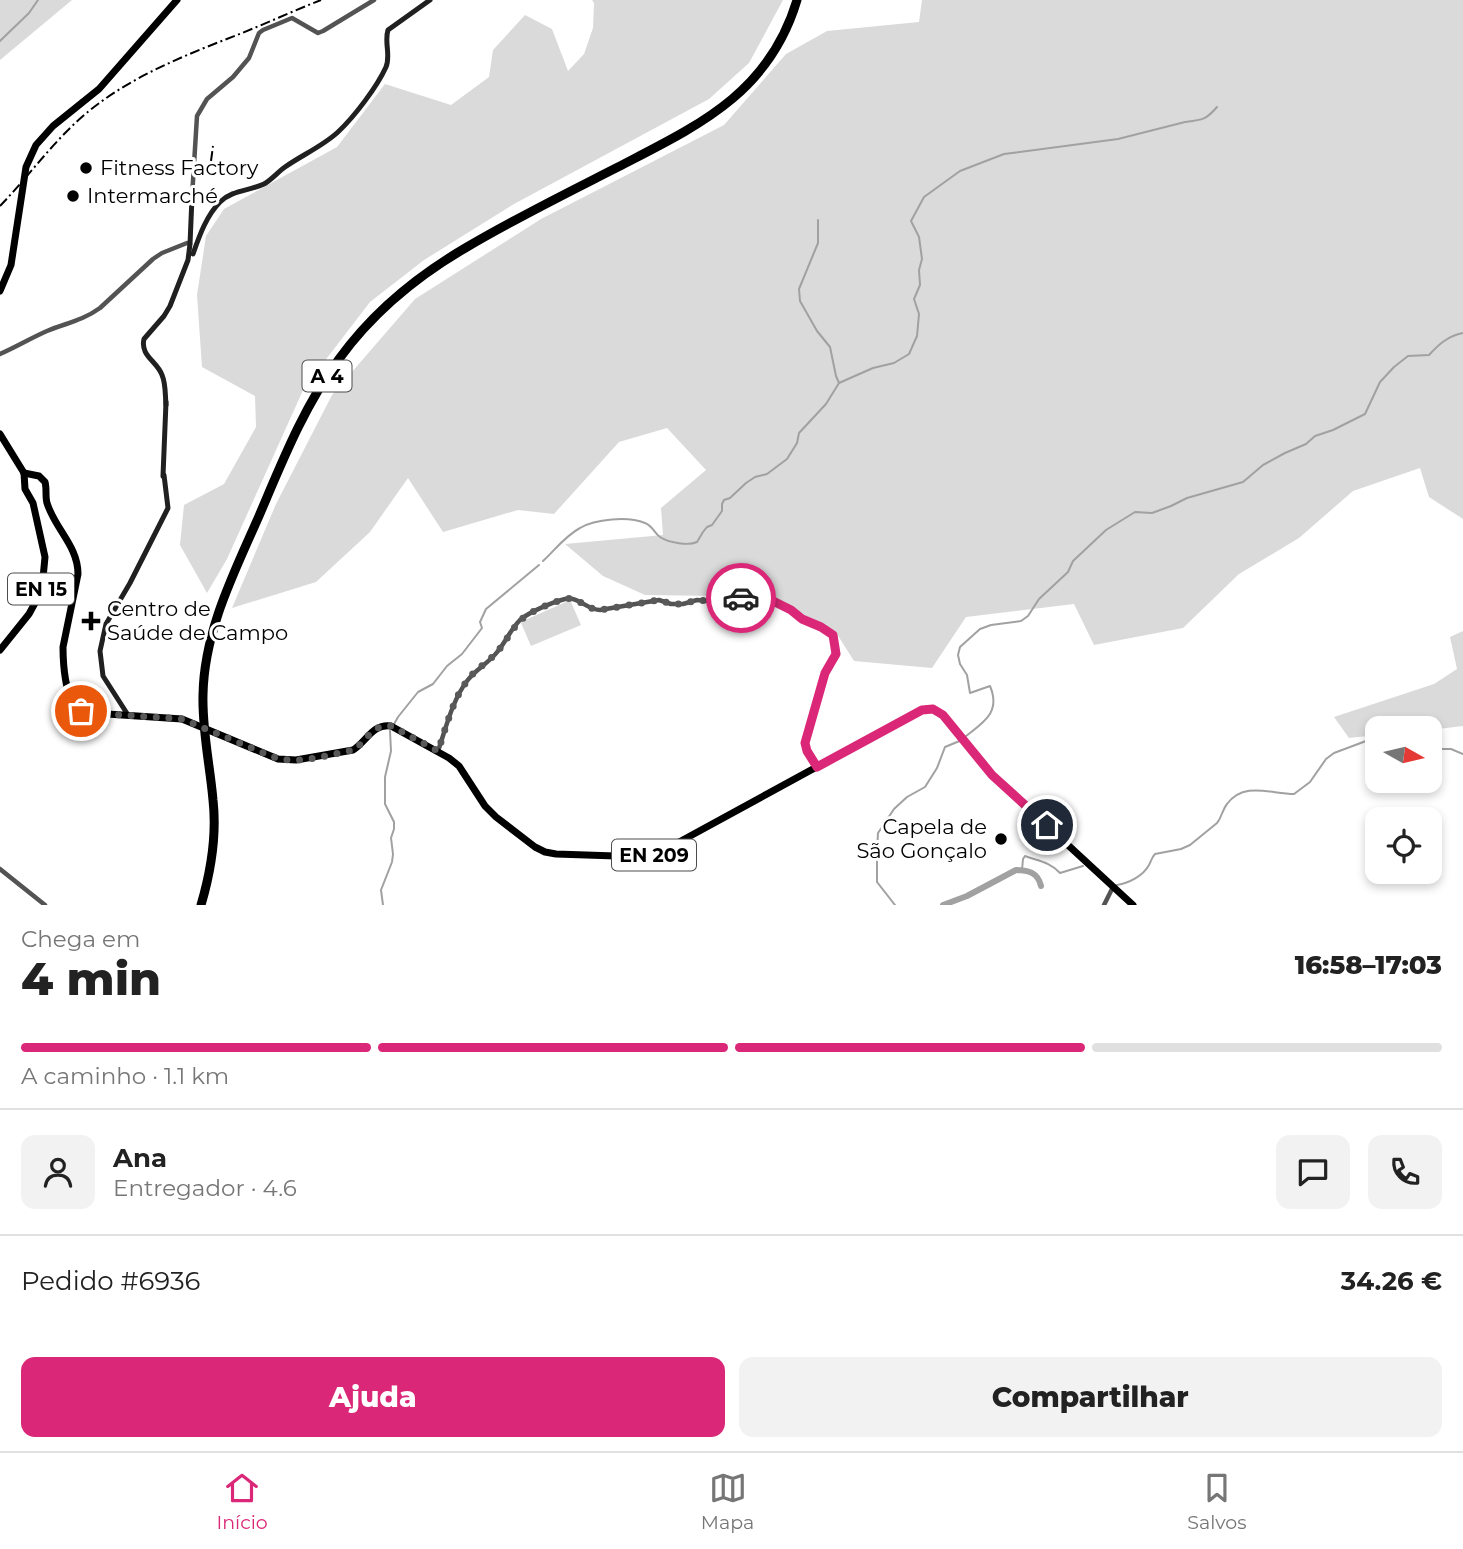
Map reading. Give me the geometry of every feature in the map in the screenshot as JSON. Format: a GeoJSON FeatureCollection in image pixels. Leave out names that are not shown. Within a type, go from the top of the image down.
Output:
{"type":"FeatureCollection","features":[{"type":"Feature","properties":{"kind":"highway","name":"A 4"},"geometry":{"type":"LineString","coordinates":[[195,905],[203,877],[209,830],[198,676],[202,652],[216,603],[293,424],[321,374],[373,310],[430,263],[490,228],[691,122],[724,100],[751,73],[765,53],[791,0]]}},
{"type":"Feature","properties":{"kind":"highway","name":"A 4"},"geometry":{"type":"LineString","coordinates":[[200,715],[208,650],[228,590],[299,426],[327,376],[351,344],[382,309],[409,285],[443,261],[687,131],[725,107],[742,92],[769,58],[786,28],[797,0]]}},
{"type":"Feature","properties":{"kind":"highway","name":"A 4"},"geometry":{"type":"LineString","coordinates":[[201,735],[214,802],[215,830],[208,880],[201,905]]}},
{"type":"Feature","properties":{"kind":"main road"},"geometry":{"type":"LineString","coordinates":[[0,291],[11,265],[26,167],[36,145],[58,123],[85,106],[101,91],[177,0]]}},
{"type":"Feature","properties":{"kind":"main road"},"geometry":{"type":"LineString","coordinates":[[196,234],[223,200],[235,192],[263,184],[337,133],[361,108],[386,67],[388,30],[430,0]]}},
{"type":"Feature","properties":{"kind":"main road"},"geometry":{"type":"LineString","coordinates":[[122,711],[103,676],[100,652],[102,637],[106,624],[168,508],[164,475],[166,405],[161,373],[143,348],[144,339],[170,306],[191,254],[196,234],[192,197]]}},
{"type":"Feature","properties":{"kind":"main road"},"geometry":{"type":"LineString","coordinates":[[191,254],[196,234],[192,197]]}},
{"type":"Feature","properties":{"kind":"main road","name":"EN 15"},"geometry":{"type":"LineString","coordinates":[[0,434],[24,472],[25,491],[38,496],[37,514],[45,558],[42,586],[29,614],[0,650]]}},
{"type":"Feature","properties":{"kind":"main road"},"geometry":{"type":"LineString","coordinates":[[24,472],[41,477],[45,482],[47,488],[38,496]]}},
{"type":"Feature","properties":{"kind":"main road"},"geometry":{"type":"LineString","coordinates":[[25,484],[33,476]]}},
{"type":"Feature","properties":{"kind":"main road","name":"EN 209"},"geometry":{"type":"LineString","coordinates":[[38,496],[49,506],[75,552],[78,564],[63,660],[69,696],[81,711],[122,711],[182,719],[289,761],[353,750],[376,728],[385,725],[438,751],[459,766],[485,806],[535,847],[556,854],[646,857],[659,853],[922,710],[929,709],[943,715],[992,775],[1133,905]]}},
{"type":"Feature","properties":{"kind":"main road"},"geometry":{"type":"LineString","coordinates":[[37,514],[43,507],[49,506]]}},
{"type":"Feature","properties":{"kind":"street"},"geometry":{"type":"LineString","coordinates":[[192,197],[197,116],[207,99],[239,72],[251,55],[259,33],[292,18],[318,33],[372,1]]}},
{"type":"Feature","properties":{"kind":"street"},"geometry":{"type":"LineString","coordinates":[[171,249],[182,247],[196,234]]}},
{"type":"Feature","properties":{"kind":"street"},"geometry":{"type":"LineString","coordinates":[[0,354],[49,330],[90,316],[153,259],[187,243],[196,234]]}},
{"type":"Feature","properties":{"kind":"street"},"geometry":{"type":"LineString","coordinates":[[182,247],[191,254]]}},
{"type":"Feature","properties":{"kind":"street"},"geometry":{"type":"LineString","coordinates":[[438,751],[448,719],[465,683],[480,666],[498,652],[520,621],[533,612],[568,598],[579,601],[592,610],[600,610],[659,600],[671,604],[697,600],[722,603],[752,594],[763,596],[791,610],[802,619],[833,635],[836,654],[825,673],[805,743],[817,767]]}},
{"type":"Feature","properties":{"kind":"street"},"geometry":{"type":"LineString","coordinates":[[0,869],[45,905]]}},
{"type":"Feature","properties":{"kind":"street"},"geometry":{"type":"LineString","coordinates":[[1104,905],[1113,887]]}},
{"type":"Feature","properties":{"kind":"shaded area"},"geometry":{"type":"Polygon","coordinates":[[[0,0],[72,0],[0,60],[0,0]]]}},
{"type":"Feature","properties":{"kind":"shaded area"},"geometry":{"type":"Polygon","coordinates":[[[592,0],[783,0],[749,63],[709,99],[514,204],[424,260],[370,302],[304,388],[227,559],[207,593],[180,545],[184,505],[224,484],[256,427],[255,396],[202,367],[197,295],[206,236],[224,209],[337,147],[385,84],[451,105],[489,77],[493,50],[525,15],[552,29],[568,71],[584,54],[593,28],[592,0]]]}},
{"type":"Feature","properties":{"kind":"shaded area"},"geometry":{"type":"Polygon","coordinates":[[[922,0],[1463,0],[1463,519],[1429,497],[1420,468],[1353,491],[1299,538],[1239,574],[1183,628],[1094,645],[1074,604],[966,617],[932,668],[854,661],[835,631],[767,596],[769,588],[766,585],[744,585],[734,564],[718,574],[717,596],[645,595],[603,576],[565,544],[663,535],[661,508],[706,470],[667,428],[619,442],[554,514],[518,510],[443,532],[408,478],[370,532],[316,582],[232,608],[276,504],[332,395],[415,299],[541,219],[724,125],[786,54],[827,31],[919,22],[922,0]]]}},
{"type":"Feature","properties":{"kind":"shaded area"},"geometry":{"type":"Polygon","coordinates":[[[571,602],[581,625],[531,646],[521,623],[571,602]]]}},
{"type":"Feature","properties":{"kind":"shaded area"},"geometry":{"type":"Polygon","coordinates":[[[1463,631],[1463,726],[1442,729],[1442,716],[1365,716],[1365,736],[1349,738],[1334,717],[1434,684],[1457,669],[1450,637],[1463,631]]]}},
{"type":"Feature","properties":{"kind":"waterway"},"geometry":{"type":"LineString","coordinates":[[0,41],[29,13],[38,0]]}},
{"type":"Feature","properties":{"kind":"waterway"},"geometry":{"type":"LineString","coordinates":[[543,561],[575,531],[603,521],[638,521],[648,524],[668,541],[684,544],[697,542],[722,511],[724,500],[755,477],[767,474],[787,459],[797,443],[799,433],[826,404],[839,383],[873,368],[894,363],[909,354],[917,336],[919,314],[914,299],[920,285],[919,270],[922,259],[919,237],[911,221],[924,197],[960,171],[1004,154],[1118,139],[1200,120],[1210,115],[1217,107]]}},
{"type":"Feature","properties":{"kind":"waterway"},"geometry":{"type":"LineString","coordinates":[[818,220],[818,243],[799,289],[800,301],[817,331],[830,347],[839,383]]}},
{"type":"Feature","properties":{"kind":"waterway"},"geometry":{"type":"LineString","coordinates":[[966,736],[989,716],[993,703],[990,686],[970,693],[967,675],[958,655],[960,647],[980,629],[1021,621],[1028,616],[1039,599],[1068,572],[1073,561],[1106,530],[1135,512],[1152,513],[1187,498],[1243,482],[1263,465],[1306,444],[1315,436],[1365,414],[1380,382],[1394,367],[1408,356],[1429,355],[1444,341],[1463,333]]}},
{"type":"Feature","properties":{"kind":"waterway"},"geometry":{"type":"LineString","coordinates":[[393,726],[418,692],[433,684],[447,666],[462,654],[482,628],[480,622],[486,609],[539,565]]}},
{"type":"Feature","properties":{"kind":"waterway"},"geometry":{"type":"LineString","coordinates":[[383,905],[381,890],[393,854],[391,838],[394,822],[385,804],[385,777],[391,751],[390,731]]}},
{"type":"Feature","properties":{"kind":"waterway"},"geometry":{"type":"LineString","coordinates":[[895,905],[877,882],[878,833],[894,809],[907,797],[925,787],[937,768],[945,747],[962,740]]}},
{"type":"Feature","properties":{"kind":"waterway"},"geometry":{"type":"LineString","coordinates":[[1117,885],[1139,876],[1155,854],[1190,845],[1217,823],[1234,797],[1258,790],[1294,794],[1310,782],[1326,759],[1334,753],[1365,741]]}},
{"type":"Feature","properties":{"kind":"waterway"},"geometry":{"type":"LineString","coordinates":[[1442,749],[1463,754]]}},
{"type":"Feature","properties":{"kind":"waterway"},"geometry":{"type":"LineString","coordinates":[[1022,870],[1025,856],[1048,864],[1060,873],[1083,866]]}},
{"type":"Feature","properties":{"kind":"waterway"},"geometry":{"type":"LineString","coordinates":[[943,905],[967,896],[1016,870],[1032,873],[1041,886]]}},
{"type":"Feature","properties":{"kind":"railway"},"geometry":{"type":"LineString","coordinates":[[0,206],[72,126],[118,90],[176,60],[321,0]]}},
{"type":"Feature","properties":{"kind":"railway"},"geometry":{"type":"LineString","coordinates":[[211,161],[213,146]]}},
{"type":"Feature","properties":{"kind":"way so far"},"geometry":{"type":"LineString","coordinates":[[81,711],[182,719],[284,760],[296,761],[353,750],[381,725],[391,726],[438,751],[448,719],[465,683],[480,666],[498,652],[520,621],[533,612],[568,598],[579,601],[592,610],[659,600],[671,604],[697,600],[729,603],[741,598]]}},
{"type":"Feature","properties":{"kind":"place","name":"Fitness Factory"},"geometry":{"type":"Point","coordinates":[86,168]}},
{"type":"Feature","properties":{"kind":"place","name":"Intermarché"},"geometry":{"type":"Point","coordinates":[73,196]}},
{"type":"Feature","properties":{"kind":"place","name":"Centro de Saúde de Campo"},"geometry":{"type":"Point","coordinates":[91,621]}},
{"type":"Feature","properties":{"kind":"place","name":"Capela de São Gonçalo"},"geometry":{"type":"Point","coordinates":[1001,839]}},
{"type":"Feature","properties":{"kind":"route"},"geometry":{"type":"LineString","coordinates":[[741,598],[759,594],[833,635],[836,654],[825,673],[805,743],[817,767],[922,710],[933,709],[943,715],[992,775],[1047,825]]}}]}
